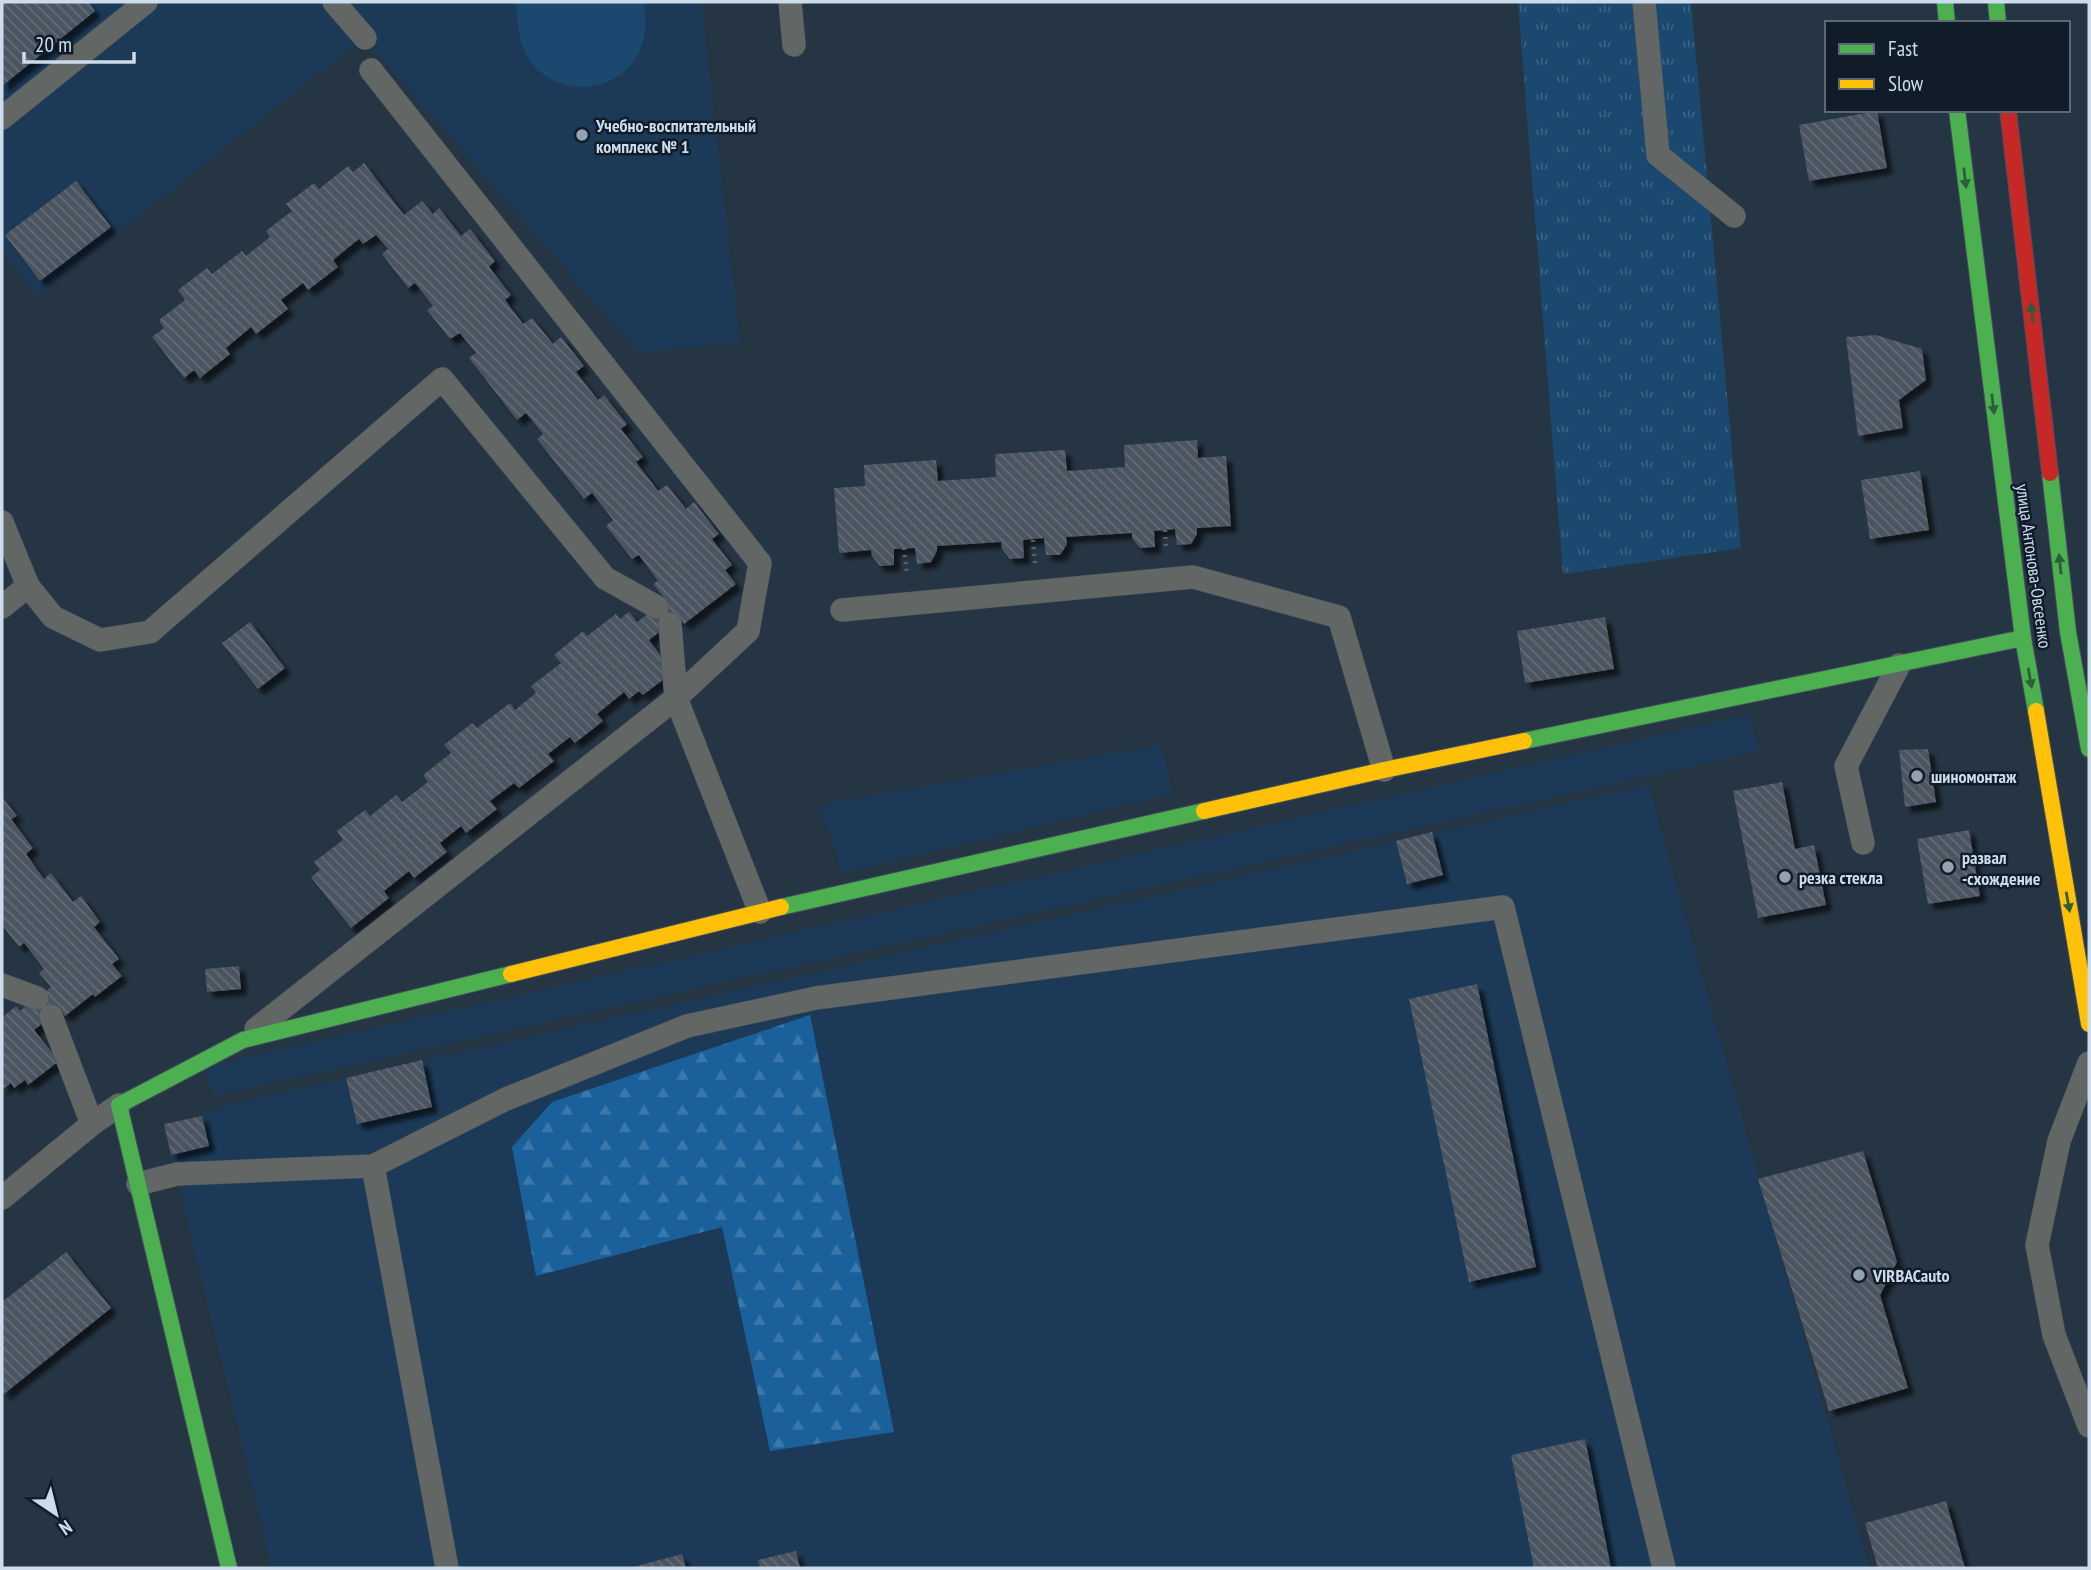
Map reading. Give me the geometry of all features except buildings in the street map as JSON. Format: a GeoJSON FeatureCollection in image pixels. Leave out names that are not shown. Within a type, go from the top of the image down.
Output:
{"type":"FeatureCollection","features":[{"type":"Feature","properties":{"kind":"main road"},"geometry":{"type":"LineString","coordinates":[[1945,2],[1947,21]]}},
{"type":"Feature","properties":{"kind":"main road"},"geometry":{"type":"LineString","coordinates":[[1996,2],[1998,21]]}},
{"type":"Feature","properties":{"kind":"main road","name":"улица Антонова-Овсеенко"},"geometry":{"type":"LineString","coordinates":[[1957,112],[2023,638],[2089,1024]]}},
{"type":"Feature","properties":{"kind":"main road","name":"улица Антонова-Овсеенко"},"geometry":{"type":"LineString","coordinates":[[2008,112],[2068,632],[2089,749]]}},
{"type":"Feature","properties":{"kind":"main road"},"geometry":{"type":"LineString","coordinates":[[228,1568],[119,1105],[243,1040],[760,912],[1384,770],[2023,638]]}},
{"type":"Feature","properties":{"kind":"lane"},"geometry":{"type":"LineString","coordinates":[[2,118],[146,2]]}},
{"type":"Feature","properties":{"kind":"lane"},"geometry":{"type":"LineString","coordinates":[[334,2],[365,38]]}},
{"type":"Feature","properties":{"kind":"lane"},"geometry":{"type":"LineString","coordinates":[[790,2],[794,45]]}},
{"type":"Feature","properties":{"kind":"lane"},"geometry":{"type":"LineString","coordinates":[[1644,2],[1658,155],[1734,216]]}},
{"type":"Feature","properties":{"kind":"lane"},"geometry":{"type":"LineString","coordinates":[[243,1040],[676,698],[748,631],[760,563],[371,70]]}},
{"type":"Feature","properties":{"kind":"lane"},"geometry":{"type":"LineString","coordinates":[[2,522],[28,586],[53,617],[100,640],[150,632],[442,379],[605,578],[663,615],[676,698],[760,912]]}},
{"type":"Feature","properties":{"kind":"lane"},"geometry":{"type":"LineString","coordinates":[[842,610],[1193,577],[1339,617],[1384,770]]}},
{"type":"Feature","properties":{"kind":"lane"},"geometry":{"type":"LineString","coordinates":[[2,607],[28,586]]}},
{"type":"Feature","properties":{"kind":"lane"},"geometry":{"type":"LineString","coordinates":[[1863,843],[1846,766],[1899,665]]}},
{"type":"Feature","properties":{"kind":"lane"},"geometry":{"type":"LineString","coordinates":[[138,1184],[177,1174],[373,1166],[506,1099],[687,1026],[816,999],[1503,907],[1664,1568]]}},
{"type":"Feature","properties":{"kind":"lane"},"geometry":{"type":"LineString","coordinates":[[2,985],[37,998]]}},
{"type":"Feature","properties":{"kind":"lane"},"geometry":{"type":"LineString","coordinates":[[51,1016],[92,1124]]}},
{"type":"Feature","properties":{"kind":"lane"},"geometry":{"type":"LineString","coordinates":[[2089,1063],[2059,1141],[2036,1245],[2054,1335],[2089,1426]]}},
{"type":"Feature","properties":{"kind":"lane"},"geometry":{"type":"LineString","coordinates":[[2,1198],[119,1105]]}},
{"type":"Feature","properties":{"kind":"lane"},"geometry":{"type":"LineString","coordinates":[[373,1166],[447,1568]]}},
{"type":"Feature","properties":{"kind":"shaded area","name":"Учебно-воспитательный комплекс № 1"},"geometry":{"type":"Polygon","coordinates":[[[2,2],[701,2],[740,343],[638,352],[364,38],[37,296],[2,248],[2,2]]]}},
{"type":"Feature","properties":{"kind":"shaded area"},"geometry":{"type":"Polygon","coordinates":[[[1749,715],[1759,751],[214,1096],[204,1067],[1749,715]]]}},
{"type":"Feature","properties":{"kind":"shaded area"},"geometry":{"type":"Polygon","coordinates":[[[1160,745],[1173,793],[843,873],[819,805],[1160,745]]]}},
{"type":"Feature","properties":{"kind":"shaded area"},"geometry":{"type":"Polygon","coordinates":[[[1648,785],[1869,1568],[272,1568],[164,1124],[202,1116],[227,1105],[1648,785]]]}},
{"type":"Feature","properties":{"kind":"green space"},"geometry":{"type":"Polygon","coordinates":[[[516,2],[644,2],[644,38],[640,50],[631,65],[618,76],[603,83],[588,87],[555,81],[541,72],[525,53],[519,32],[516,2]]]}},
{"type":"Feature","properties":{"kind":"green space"},"geometry":{"type":"Polygon","coordinates":[[[1518,2],[1691,2],[1741,548],[1563,574],[1518,2]]]}},
{"type":"Feature","properties":{"kind":"green space"},"geometry":{"type":"Polygon","coordinates":[[[810,1015],[894,1432],[770,1451],[722,1227],[536,1276],[512,1147],[552,1102],[810,1015]]]}},
{"type":"Feature","properties":{"kind":"traffic: fast"},"geometry":{"type":"LineString","coordinates":[[1945,2],[1947,21]]}},
{"type":"Feature","properties":{"kind":"traffic: fast"},"geometry":{"type":"LineString","coordinates":[[1996,2],[1998,21]]}},
{"type":"Feature","properties":{"kind":"traffic: fast"},"geometry":{"type":"LineString","coordinates":[[1957,112],[2023,638],[2036,711]]}},
{"type":"Feature","properties":{"kind":"traffic: fast"},"geometry":{"type":"LineString","coordinates":[[2050,473],[2068,632],[2089,749]]}},
{"type":"Feature","properties":{"kind":"traffic: fast"},"geometry":{"type":"LineString","coordinates":[[1524,741],[2023,638]]}},
{"type":"Feature","properties":{"kind":"traffic: fast"},"geometry":{"type":"LineString","coordinates":[[781,907],[1204,811]]}},
{"type":"Feature","properties":{"kind":"traffic: fast"},"geometry":{"type":"LineString","coordinates":[[229,1568],[119,1105],[243,1040],[511,974]]}},
{"type":"Feature","properties":{"kind":"traffic: slow"},"geometry":{"type":"LineString","coordinates":[[2036,711],[2089,1024]]}},
{"type":"Feature","properties":{"kind":"traffic: slow"},"geometry":{"type":"LineString","coordinates":[[1204,811],[1524,741]]}},
{"type":"Feature","properties":{"kind":"traffic: slow"},"geometry":{"type":"LineString","coordinates":[[511,974],[781,907]]}},
{"type":"Feature","properties":{"kind":"traffic: jam"},"geometry":{"type":"LineString","coordinates":[[2008,112],[2050,473]]}},
{"type":"Feature","properties":{"kind":"place","name":"Учебно-воспитательный комплекс № 1"},"geometry":{"type":"Point","coordinates":[582,135]}},
{"type":"Feature","properties":{"kind":"place","name":"шиномонтаж"},"geometry":{"type":"Point","coordinates":[1917,776]}},
{"type":"Feature","properties":{"kind":"place","name":"развал -схождение"},"geometry":{"type":"Point","coordinates":[1948,867]}},
{"type":"Feature","properties":{"kind":"place","name":"резка стекла"},"geometry":{"type":"Point","coordinates":[1785,877]}},
{"type":"Feature","properties":{"kind":"place","name":"VIRBACauto"},"geometry":{"type":"Point","coordinates":[1859,1275]}}]}
